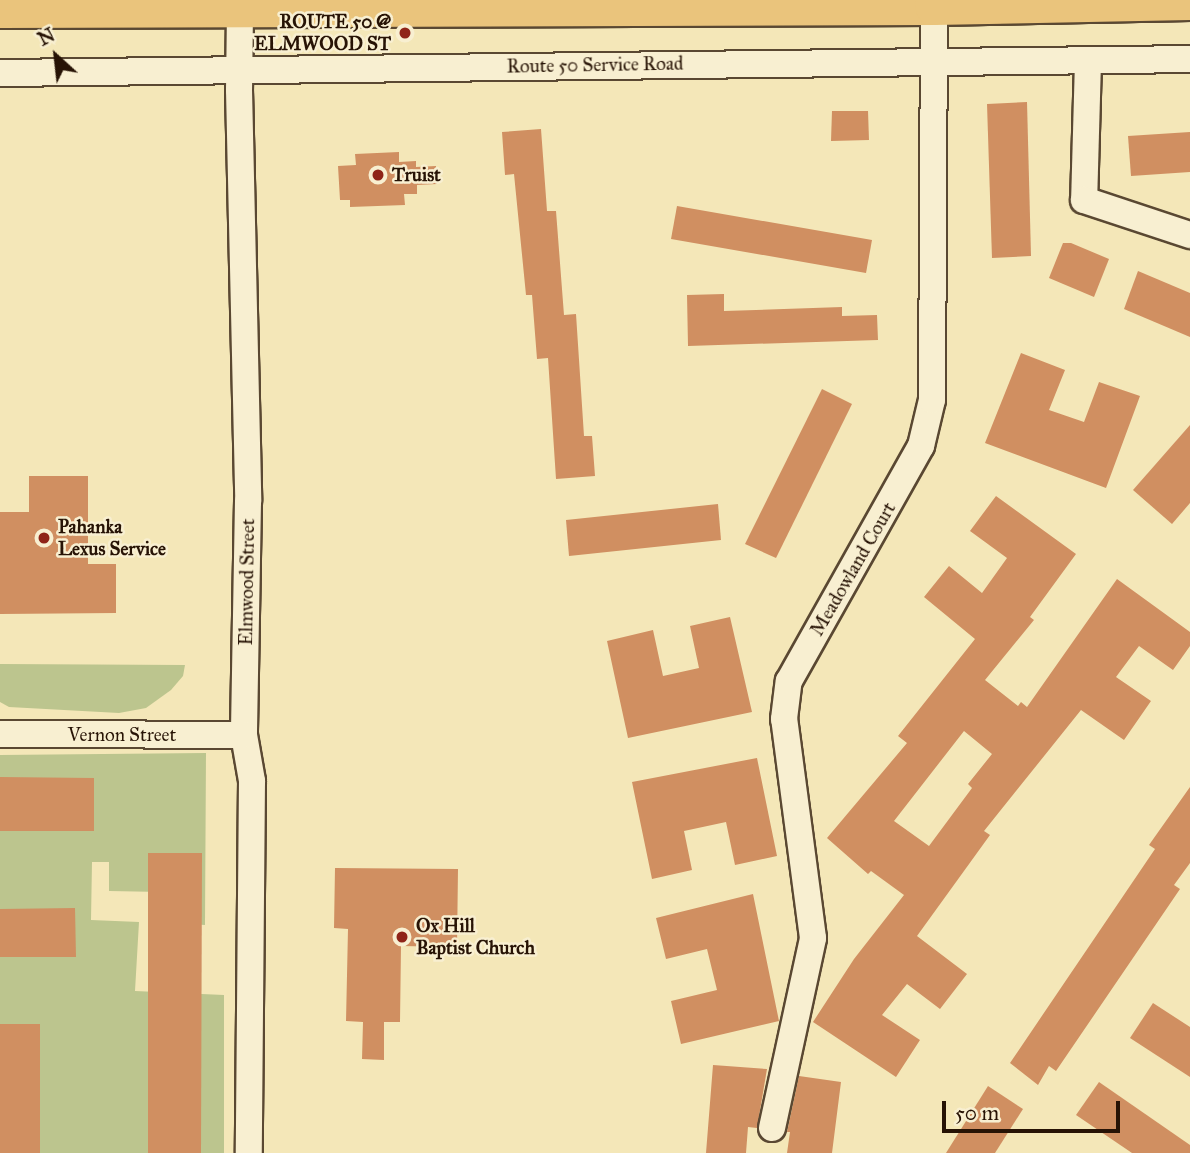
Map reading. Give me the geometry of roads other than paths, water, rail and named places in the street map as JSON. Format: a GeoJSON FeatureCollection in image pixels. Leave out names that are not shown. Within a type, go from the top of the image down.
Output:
{"type":"FeatureCollection","features":[{"type":"Feature","properties":{"kind":"highway"},"geometry":{"type":"LineString","coordinates":[[0,9],[934,6],[1190,1]]}},
{"type":"Feature","properties":{"kind":"street","name":"Meadowland Court"},"geometry":{"type":"LineString","coordinates":[[772,1128],[814,938],[784,719],[789,681],[921,446],[932,400],[935,362],[932,60],[934,6]]}},
{"type":"Feature","properties":{"kind":"street","name":"Elmwood Street"},"geometry":{"type":"LineString","coordinates":[[240,10],[248,501],[244,735],[252,781],[249,1153]]}},
{"type":"Feature","properties":{"kind":"street","name":"Route 50 Service Road"},"geometry":{"type":"LineString","coordinates":[[0,73],[1190,59]]}},
{"type":"Feature","properties":{"kind":"street"},"geometry":{"type":"LineString","coordinates":[[1088,61],[1084,200],[1185,231]]}},
{"type":"Feature","properties":{"kind":"street","name":"Vernon Street"},"geometry":{"type":"LineString","coordinates":[[0,734],[244,735]]}},
{"type":"Feature","properties":{"kind":"place","name":"ROUTE 50 @ ELMWOOD ST"},"geometry":{"type":"Point","coordinates":[405,33]}},
{"type":"Feature","properties":{"kind":"place","name":"Truist"},"geometry":{"type":"Point","coordinates":[378,175]}},
{"type":"Feature","properties":{"kind":"place","name":"Pahanka Lexus Service"},"geometry":{"type":"Point","coordinates":[44,538]}},
{"type":"Feature","properties":{"kind":"place","name":"Ox Hill Baptist Church"},"geometry":{"type":"Point","coordinates":[402,937]}}]}
